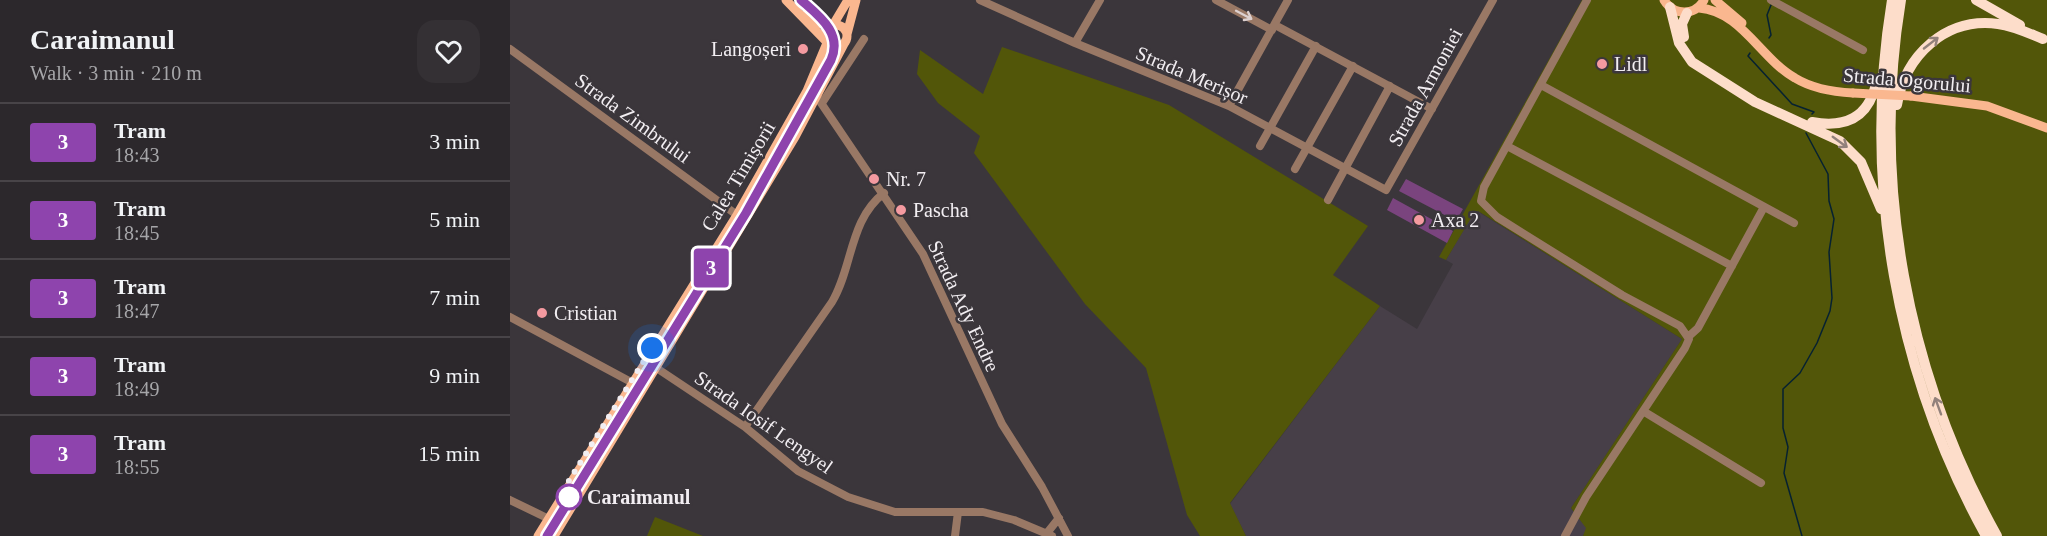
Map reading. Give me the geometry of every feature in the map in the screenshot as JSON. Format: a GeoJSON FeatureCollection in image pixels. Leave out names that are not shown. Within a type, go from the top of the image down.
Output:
{"type":"FeatureCollection","features":[{"type":"Feature","properties":{"kind":"highway"},"geometry":{"type":"LineString","coordinates":[[1892,0],[1885,51],[1881,139],[1887,226],[1900,307],[1920,381],[1947,455],[1986,536]]}},
{"type":"Feature","properties":{"kind":"highway"},"geometry":{"type":"LineString","coordinates":[[1901,0],[1893,68],[1891,142],[1899,249],[1922,355],[1959,459],[1997,536]]}},
{"type":"Feature","properties":{"kind":"highway"},"geometry":{"type":"LineString","coordinates":[[1976,0],[2045,40]]}},
{"type":"Feature","properties":{"kind":"highway"},"geometry":{"type":"LineString","coordinates":[[1667,4],[1679,43],[1688,58],[1702,70],[1738,91],[1828,134],[1850,150],[1868,174],[1887,226]]}},
{"type":"Feature","properties":{"kind":"highway"},"geometry":{"type":"LineString","coordinates":[[1687,13],[1682,27],[1693,54],[1705,67],[1738,91]]}},
{"type":"Feature","properties":{"kind":"highway"},"geometry":{"type":"LineString","coordinates":[[1891,142],[1904,77],[1915,58],[1939,37],[1957,28],[1983,23],[2009,26],[2045,40]]}},
{"type":"Feature","properties":{"kind":"highway"},"geometry":{"type":"LineString","coordinates":[[1788,116],[1830,125],[1854,119],[1865,110],[1872,99],[1885,51]]}},
{"type":"Feature","properties":{"kind":"main road"},"geometry":{"type":"LineString","coordinates":[[786,0],[826,42],[835,47],[845,39],[842,26],[816,23],[802,15]]}},
{"type":"Feature","properties":{"kind":"main road"},"geometry":{"type":"LineString","coordinates":[[826,42],[825,32],[833,25],[848,0]]}},
{"type":"Feature","properties":{"kind":"main road","name":"Calea Timișorii"},"geometry":{"type":"LineString","coordinates":[[554,536],[820,100],[845,39],[856,0]]}},
{"type":"Feature","properties":{"kind":"main road","name":"Strada Ogorului"},"geometry":{"type":"LineString","coordinates":[[1715,0],[1744,25],[1770,57]]}},
{"type":"Feature","properties":{"kind":"main road"},"geometry":{"type":"LineString","coordinates":[[1667,4],[1687,13],[1701,4]]}},
{"type":"Feature","properties":{"kind":"main road","name":"Strada Ogorului"},"geometry":{"type":"LineString","coordinates":[[1701,4],[1734,22],[1787,73],[1823,90],[1911,96],[1987,106],[2047,128]]}},
{"type":"Feature","properties":{"kind":"main road","name":"Calea Timișorii"},"geometry":{"type":"LineString","coordinates":[[538,536],[631,382],[737,215],[807,91],[826,42]]}},
{"type":"Feature","properties":{"kind":"street","name":"Strada Merișor"},"geometry":{"type":"LineString","coordinates":[[980,0],[1076,43],[1229,106],[1386,190]]}},
{"type":"Feature","properties":{"kind":"street"},"geometry":{"type":"LineString","coordinates":[[1076,43],[1100,0]]}},
{"type":"Feature","properties":{"kind":"street"},"geometry":{"type":"LineString","coordinates":[[1216,0],[1316,46],[1432,109]]}},
{"type":"Feature","properties":{"kind":"street"},"geometry":{"type":"LineString","coordinates":[[1229,106],[1288,0]]}},
{"type":"Feature","properties":{"kind":"street","name":"Strada Armoniei"},"geometry":{"type":"LineString","coordinates":[[1386,190],[1493,0]]}},
{"type":"Feature","properties":{"kind":"street"},"geometry":{"type":"LineString","coordinates":[[1587,0],[1506,146],[1481,195],[1481,201],[1485,207],[1622,295],[1680,326],[1688,337]]}},
{"type":"Feature","properties":{"kind":"street"},"geometry":{"type":"LineString","coordinates":[[1771,0],[1863,50]]}},
{"type":"Feature","properties":{"kind":"street"},"geometry":{"type":"LineString","coordinates":[[820,100],[864,39]]}},
{"type":"Feature","properties":{"kind":"street"},"geometry":{"type":"LineString","coordinates":[[1260,146],[1316,46]]}},
{"type":"Feature","properties":{"kind":"street","name":"Strada Zimbrului"},"geometry":{"type":"LineString","coordinates":[[510,49],[737,215]]}},
{"type":"Feature","properties":{"kind":"street"},"geometry":{"type":"LineString","coordinates":[[1296,169],[1353,66]]}},
{"type":"Feature","properties":{"kind":"street"},"geometry":{"type":"LineString","coordinates":[[1541,85],[1794,223]]}},
{"type":"Feature","properties":{"kind":"street"},"geometry":{"type":"LineString","coordinates":[[1328,200],[1390,86]]}},
{"type":"Feature","properties":{"kind":"street","name":"Strada Ady Endre"},"geometry":{"type":"LineString","coordinates":[[820,100],[922,254],[1002,424],[1068,536]]}},
{"type":"Feature","properties":{"kind":"street"},"geometry":{"type":"LineString","coordinates":[[1506,146],[1732,266]]}},
{"type":"Feature","properties":{"kind":"street"},"geometry":{"type":"LineString","coordinates":[[745,427],[832,302],[843,280],[850,247],[867,210],[884,194]]}},
{"type":"Feature","properties":{"kind":"street"},"geometry":{"type":"LineString","coordinates":[[1565,536],[1586,497],[1685,348],[1688,337],[1698,328],[1764,207]]}},
{"type":"Feature","properties":{"kind":"street"},"geometry":{"type":"LineString","coordinates":[[510,317],[631,382]]}},
{"type":"Feature","properties":{"kind":"street","name":"Strada Iosif Lengyel"},"geometry":{"type":"LineString","coordinates":[[655,367],[745,427],[798,471],[856,500],[896,512],[958,512],[999,516],[1050,535],[1059,518]]}},
{"type":"Feature","properties":{"kind":"street"},"geometry":{"type":"LineString","coordinates":[[1643,411],[1761,483]]}},
{"type":"Feature","properties":{"kind":"street"},"geometry":{"type":"LineString","coordinates":[[510,500],[547,518]]}},
{"type":"Feature","properties":{"kind":"street"},"geometry":{"type":"LineString","coordinates":[[955,536],[958,512]]}},
{"type":"Feature","properties":{"kind":"shaded area"},"geometry":{"type":"Polygon","coordinates":[[[1582,0],[2047,0],[2047,536],[1583,536],[1586,528],[1571,508],[1682,339],[1478,211],[1474,213],[1446,260],[1439,257],[1582,0]]]}},
{"type":"Feature","properties":{"kind":"shaded area"},"geometry":{"type":"Polygon","coordinates":[[[1002,47],[1169,105],[1368,226],[1333,275],[1380,306],[1230,503],[1246,536],[1200,536],[1187,515],[1146,368],[1085,304],[974,153],[980,136],[938,103],[917,74],[920,50],[983,94],[1002,47]]]}},
{"type":"Feature","properties":{"kind":"shaded area"},"geometry":{"type":"Polygon","coordinates":[[[1477,211],[1682,339],[1571,508],[1587,528],[1583,536],[1246,536],[1230,504],[1380,306],[1417,329],[1453,264],[1446,260],[1474,212],[1477,211]]]}},
{"type":"Feature","properties":{"kind":"shaded area"},"geometry":{"type":"Polygon","coordinates":[[[655,517],[703,536],[647,536],[655,517]]]}},
{"type":"Feature","properties":{"kind":"building","name":"Axa 2"},"geometry":{"type":"Polygon","coordinates":[[[1406,179],[1463,209],[1456,221],[1399,191],[1406,179]]]}},
{"type":"Feature","properties":{"kind":"building","name":"Axa 2"},"geometry":{"type":"Polygon","coordinates":[[[1393,198],[1453,231],[1447,243],[1387,210],[1393,198]]]}},
{"type":"Feature","properties":{"kind":"waterway"},"geometry":{"type":"LineString","coordinates":[[1769,38],[1771,35],[1767,15],[1771,5]]}},
{"type":"Feature","properties":{"kind":"waterway"},"geometry":{"type":"LineString","coordinates":[[1750,53],[1748,56],[1792,104],[1814,112],[1812,114]]}},
{"type":"Feature","properties":{"kind":"waterway"},"geometry":{"type":"LineString","coordinates":[[1802,536],[1784,473],[1788,447],[1783,428],[1783,389],[1800,373],[1817,343],[1830,311],[1832,298],[1829,252],[1834,219],[1829,201],[1828,174],[1806,133]]}},
{"type":"Feature","properties":{"kind":"tram line"},"geometry":{"type":"LineString","coordinates":[[544,536],[643,369],[748,201],[828,58],[831,49],[828,32],[817,18],[796,0]]}},
{"type":"Feature","properties":{"kind":"tram line","name":"3"},"geometry":{"type":"LineString","coordinates":[[547,536],[746,213],[831,60],[835,47],[831,31],[825,22],[801,0]]}},
{"type":"Feature","properties":{"kind":"place","name":"Langoșeri"},"geometry":{"type":"Point","coordinates":[803,49]}},
{"type":"Feature","properties":{"kind":"place","name":"Lidl"},"geometry":{"type":"Point","coordinates":[1602,64]}},
{"type":"Feature","properties":{"kind":"place","name":"Nr. 7"},"geometry":{"type":"Point","coordinates":[874,179]}},
{"type":"Feature","properties":{"kind":"place","name":"Pascha"},"geometry":{"type":"Point","coordinates":[901,210]}},
{"type":"Feature","properties":{"kind":"place","name":"Axa 2"},"geometry":{"type":"Point","coordinates":[1419,220]}},
{"type":"Feature","properties":{"kind":"place","name":"Cristian"},"geometry":{"type":"Point","coordinates":[542,313]}},
{"type":"Feature","properties":{"kind":"place","name":"Caraimanul"},"geometry":{"type":"Point","coordinates":[569,497]}},
{"type":"Feature","properties":{"kind":"route"},"geometry":{"type":"LineString","coordinates":[[569,497],[562,492],[652,348]]}}]}
